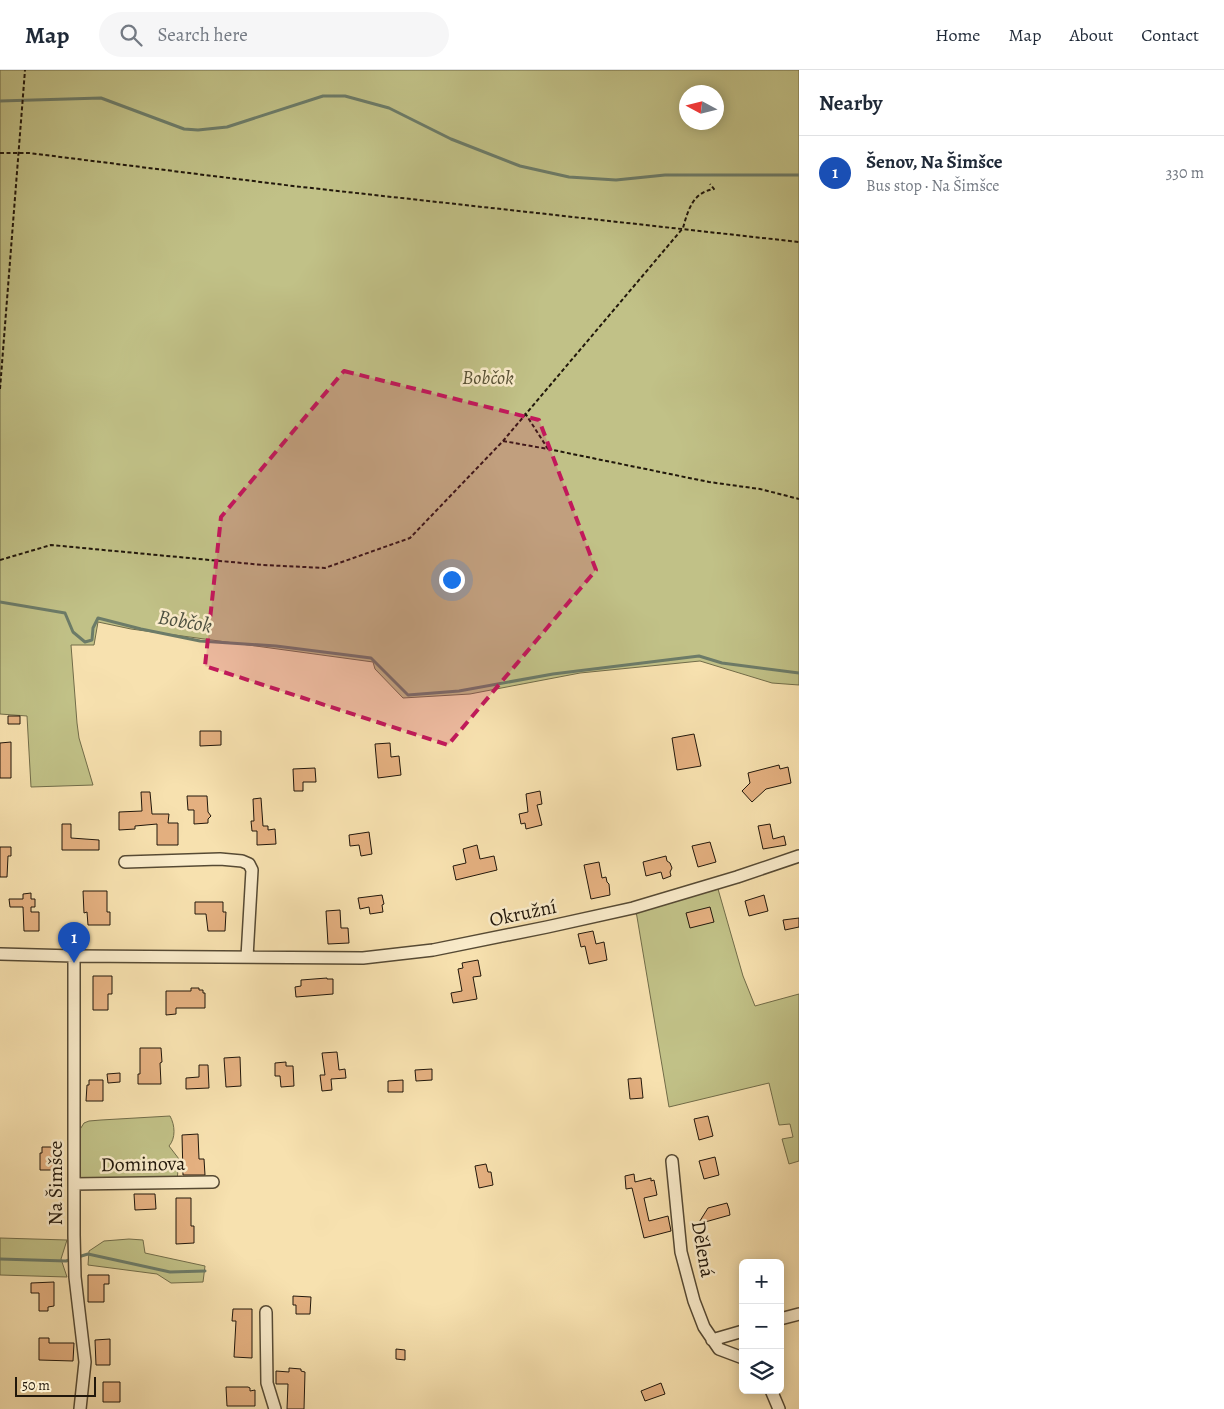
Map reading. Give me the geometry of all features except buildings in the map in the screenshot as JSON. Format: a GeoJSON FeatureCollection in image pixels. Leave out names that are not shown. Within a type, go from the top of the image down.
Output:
{"type":"FeatureCollection","features":[{"type":"Feature","properties":{"kind":"street","name":"Okružní"},"geometry":{"type":"LineString","coordinates":[[0,954],[363,958],[433,950],[633,908],[738,877],[799,856]]}},
{"type":"Feature","properties":{"kind":"street"},"geometry":{"type":"LineString","coordinates":[[125,862],[220,860],[242,861],[249,864],[252,870],[247,957]]}},
{"type":"Feature","properties":{"kind":"street","name":"Na Šimšce"},"geometry":{"type":"LineString","coordinates":[[74,956],[75,1277],[85,1362],[80,1409]]}},
{"type":"Feature","properties":{"kind":"street","name":"Dělená"},"geometry":{"type":"LineString","coordinates":[[672,1160],[681,1252],[694,1301],[704,1327],[719,1349],[739,1356]]}},
{"type":"Feature","properties":{"kind":"street","name":"Dominova"},"geometry":{"type":"LineString","coordinates":[[74,1184],[213,1182]]}},
{"type":"Feature","properties":{"kind":"street"},"geometry":{"type":"LineString","coordinates":[[266,1312],[267,1383],[275,1409]]}},
{"type":"Feature","properties":{"kind":"street"},"geometry":{"type":"LineString","coordinates":[[784,1318],[799,1314]]}},
{"type":"Feature","properties":{"kind":"street"},"geometry":{"type":"LineString","coordinates":[[712,1340],[739,1332]]}},
{"type":"Feature","properties":{"kind":"street"},"geometry":{"type":"LineString","coordinates":[[773,1394],[779,1409]]}},
{"type":"Feature","properties":{"kind":"path"},"geometry":{"type":"LineString","coordinates":[[0,389],[26,70]]}},
{"type":"Feature","properties":{"kind":"path"},"geometry":{"type":"LineString","coordinates":[[0,153],[38,155],[294,186],[799,242]]}},
{"type":"Feature","properties":{"kind":"path"},"geometry":{"type":"LineString","coordinates":[[0,560],[51,545],[263,566],[325,568],[410,538],[503,441],[683,228],[692,202],[706,190],[714,189],[710,184]]}},
{"type":"Feature","properties":{"kind":"path"},"geometry":{"type":"LineString","coordinates":[[525,413],[548,449]]}},
{"type":"Feature","properties":{"kind":"path"},"geometry":{"type":"LineString","coordinates":[[503,441],[709,482],[760,489],[799,499]]}},
{"type":"Feature","properties":{"kind":"highlighted area"},"geometry":{"type":"Polygon","coordinates":[[[344,371],[539,420],[596,570],[448,745],[205,666],[221,517],[344,371]]]}},
{"type":"Feature","properties":{"kind":"green space","name":"Bobčok"},"geometry":{"type":"Polygon","coordinates":[[[0,70],[799,70],[799,685],[772,683],[700,661],[580,673],[470,694],[403,698],[375,669],[373,662],[131,629],[98,622],[94,645],[71,645],[79,738],[93,785],[31,787],[27,716],[0,714],[0,70]]]}},
{"type":"Feature","properties":{"kind":"green space"},"geometry":{"type":"Polygon","coordinates":[[[718,889],[743,976],[755,1006],[799,994],[799,1161],[789,1164],[782,1139],[793,1137],[790,1124],[779,1125],[769,1083],[669,1107],[636,911],[718,889]]]}},
{"type":"Feature","properties":{"kind":"green space"},"geometry":{"type":"Polygon","coordinates":[[[170,1116],[174,1131],[173,1139],[169,1146],[179,1159],[177,1181],[79,1181],[79,1131],[84,1123],[101,1120],[170,1116]]]}},
{"type":"Feature","properties":{"kind":"green space"},"geometry":{"type":"Polygon","coordinates":[[[0,1238],[67,1240],[61,1259],[67,1277],[0,1275],[0,1238]]]}},
{"type":"Feature","properties":{"kind":"green space"},"geometry":{"type":"Polygon","coordinates":[[[143,1240],[145,1253],[205,1266],[203,1282],[171,1283],[157,1274],[88,1265],[89,1251],[104,1241],[143,1240]]]}},
{"type":"Feature","properties":{"kind":"waterway"},"geometry":{"type":"LineString","coordinates":[[0,101],[101,98],[184,129],[198,130],[227,127],[323,96],[345,96],[389,108],[451,139],[520,166],[569,177],[616,180],[665,175],[799,175]]}},
{"type":"Feature","properties":{"kind":"waterway","name":"Bobčok"},"geometry":{"type":"LineString","coordinates":[[0,602],[65,613],[73,632],[85,642],[92,640],[93,628],[98,618],[200,641],[276,646],[371,658],[408,695],[459,691],[553,674],[699,656],[722,663],[799,673]]}},
{"type":"Feature","properties":{"kind":"waterway"},"geometry":{"type":"LineString","coordinates":[[78,1257],[88,1254],[170,1272],[205,1271]]}},
{"type":"Feature","properties":{"kind":"waterway"},"geometry":{"type":"LineString","coordinates":[[0,1259],[66,1261],[72,1259]]}},
{"type":"Feature","properties":{"kind":"place","name":"Šenov, Na Šimšce"},"geometry":{"type":"Point","coordinates":[74,963]}}]}
